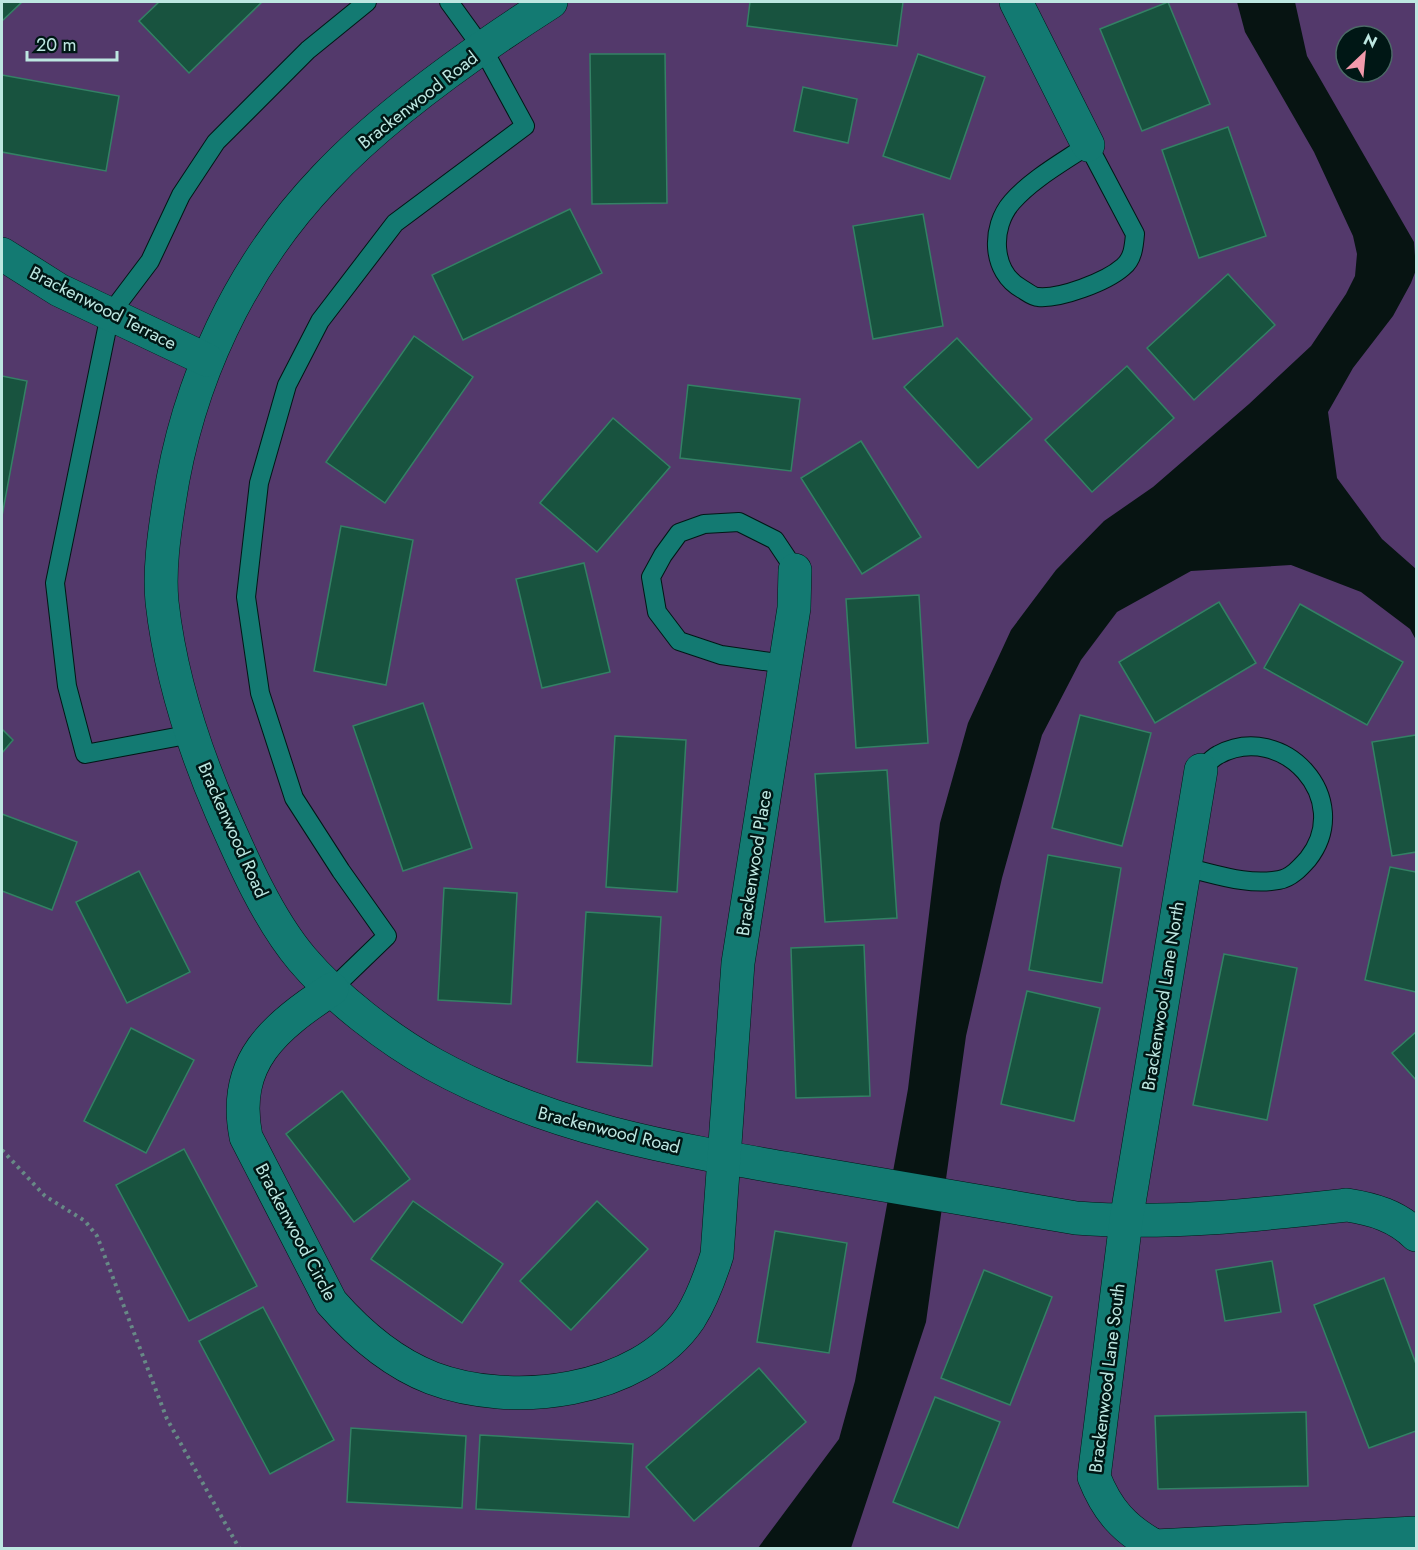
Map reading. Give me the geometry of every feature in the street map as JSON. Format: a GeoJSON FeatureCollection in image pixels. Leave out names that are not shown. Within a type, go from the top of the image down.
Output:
{"type":"FeatureCollection","features":[{"type":"Feature","properties":{"kind":"street","name":"Brackenwood Road"},"geometry":{"type":"LineString","coordinates":[[551,2],[483,49],[377,128],[324,178],[277,234],[238,296],[207,360],[187,415],[175,462],[164,535],[162,600],[178,685],[192,734],[237,848],[269,908],[300,957],[332,989],[388,1035],[429,1062],[494,1095],[586,1128],[725,1158],[1076,1218],[1126,1221]]}},
{"type":"Feature","properties":{"kind":"street"},"geometry":{"type":"LineString","coordinates":[[1016,2],[1088,145]]}},
{"type":"Feature","properties":{"kind":"street","name":"Brackenwood Terrace"},"geometry":{"type":"LineString","coordinates":[[2,254],[59,290],[207,360]]}},
{"type":"Feature","properties":{"kind":"street","name":"Brackenwood Place"},"geometry":{"type":"LineString","coordinates":[[725,1158],[738,963],[786,664],[794,608],[795,570]]}},
{"type":"Feature","properties":{"kind":"street","name":"Brackenwood Lane North"},"geometry":{"type":"LineString","coordinates":[[1126,1221],[1201,770]]}},
{"type":"Feature","properties":{"kind":"street","name":"Brackenwood Circle"},"geometry":{"type":"LineString","coordinates":[[332,989],[290,1016],[259,1049],[249,1070],[243,1093],[242,1116],[246,1137],[331,1302],[347,1321],[379,1349],[431,1377],[480,1391],[504,1393],[551,1390],[598,1381],[624,1371],[660,1349],[690,1318],[710,1280],[720,1234],[725,1158]]}},
{"type":"Feature","properties":{"kind":"street"},"geometry":{"type":"LineString","coordinates":[[1126,1221],[1204,1220],[1347,1205],[1368,1208],[1391,1217],[1416,1235]]}},
{"type":"Feature","properties":{"kind":"street","name":"Brackenwood Lane South"},"geometry":{"type":"LineString","coordinates":[[1126,1221],[1094,1477],[1102,1499],[1116,1519],[1134,1535],[1155,1546],[1416,1533]]}},
{"type":"Feature","properties":{"kind":"lane"},"geometry":{"type":"LineString","coordinates":[[192,734],[85,754],[67,686],[55,583],[110,314],[150,261],[181,195],[216,142],[308,50],[367,2]]}},
{"type":"Feature","properties":{"kind":"lane"},"geometry":{"type":"LineString","coordinates":[[332,989],[387,936],[341,871],[294,798],[260,693],[246,597],[259,483],[287,384],[320,321],[395,223],[525,126],[483,49],[449,2]]}},
{"type":"Feature","properties":{"kind":"lane"},"geometry":{"type":"LineString","coordinates":[[1088,145],[1135,234],[1134,250],[1124,267],[1072,293],[1036,297],[1016,286],[1006,274],[997,254],[998,224],[1012,202],[1049,172],[1088,145]]}},
{"type":"Feature","properties":{"kind":"lane"},"geometry":{"type":"LineString","coordinates":[[786,664],[721,655],[679,641],[657,612],[651,577],[679,533],[704,524],[739,522],[775,540],[795,570]]}},
{"type":"Feature","properties":{"kind":"lane"},"geometry":{"type":"LineString","coordinates":[[1185,867],[1253,883],[1282,880],[1299,870],[1315,849],[1324,817],[1320,795],[1308,772],[1280,751],[1248,746],[1218,755],[1201,770]]}},
{"type":"Feature","properties":{"kind":"path"},"geometry":{"type":"LineString","coordinates":[[2,1150],[45,1196],[85,1221],[97,1236],[167,1419],[239,1548]]}},
{"type":"Feature","properties":{"kind":"shaded area"},"geometry":{"type":"Polygon","coordinates":[[[2,2],[1416,2],[1416,1548],[2,1548],[2,2]]]}},
{"type":"Feature","properties":{"kind":"shaded area"},"geometry":{"type":"Polygon","coordinates":[[[1237,2],[1295,2],[1307,56],[1414,242],[1416,270],[1411,283],[1393,316],[1353,368],[1328,412],[1337,478],[1382,539],[1416,569],[1416,640],[1410,629],[1361,592],[1291,565],[1191,571],[1117,612],[1081,660],[1042,735],[1002,878],[966,1036],[926,1322],[851,1548],[758,1548],[839,1439],[855,1381],[908,1089],[940,823],[968,723],[1011,630],[1056,570],[1104,521],[1153,487],[1249,404],[1311,346],[1346,294],[1355,276],[1357,254],[1353,236],[1314,152],[1245,32],[1237,2]]]}},
{"type":"Feature","properties":{"kind":"building"},"geometry":{"type":"Polygon","coordinates":[[[2,2],[22,2],[2,21],[2,2]]]}},
{"type":"Feature","properties":{"kind":"building"},"geometry":{"type":"Polygon","coordinates":[[[159,2],[262,2],[189,73],[139,21],[159,2]]]}},
{"type":"Feature","properties":{"kind":"building"},"geometry":{"type":"Polygon","coordinates":[[[750,2],[903,2],[897,46],[747,26],[750,2]]]}},
{"type":"Feature","properties":{"kind":"building"},"geometry":{"type":"Polygon","coordinates":[[[1168,2],[1210,104],[1142,131],[1100,29],[1168,2]]]}},
{"type":"Feature","properties":{"kind":"building"},"geometry":{"type":"Polygon","coordinates":[[[590,54],[665,54],[667,203],[592,204],[590,54]]]}},
{"type":"Feature","properties":{"kind":"building"},"geometry":{"type":"Polygon","coordinates":[[[918,54],[985,77],[950,179],[883,156],[918,54]]]}},
{"type":"Feature","properties":{"kind":"building"},"geometry":{"type":"Polygon","coordinates":[[[2,75],[119,96],[106,171],[2,152],[2,75]]]}},
{"type":"Feature","properties":{"kind":"building"},"geometry":{"type":"Polygon","coordinates":[[[803,87],[857,99],[848,143],[794,131],[803,87]]]}},
{"type":"Feature","properties":{"kind":"building"},"geometry":{"type":"Polygon","coordinates":[[[1228,127],[1266,236],[1199,258],[1162,150],[1228,127]]]}},
{"type":"Feature","properties":{"kind":"building"},"geometry":{"type":"Polygon","coordinates":[[[570,209],[602,273],[463,340],[432,275],[570,209]]]}},
{"type":"Feature","properties":{"kind":"building"},"geometry":{"type":"Polygon","coordinates":[[[923,214],[943,326],[873,339],[853,226],[923,214]]]}},
{"type":"Feature","properties":{"kind":"building"},"geometry":{"type":"Polygon","coordinates":[[[1228,274],[1275,325],[1194,400],[1147,348],[1228,274]]]}},
{"type":"Feature","properties":{"kind":"building"},"geometry":{"type":"Polygon","coordinates":[[[414,336],[473,377],[385,503],[326,462],[414,336]]]}},
{"type":"Feature","properties":{"kind":"building"},"geometry":{"type":"Polygon","coordinates":[[[957,338],[1032,419],[978,468],[904,387],[957,338]]]}},
{"type":"Feature","properties":{"kind":"building"},"geometry":{"type":"Polygon","coordinates":[[[1127,366],[1174,418],[1092,492],[1045,440],[1127,366]]]}},
{"type":"Feature","properties":{"kind":"building"},"geometry":{"type":"Polygon","coordinates":[[[2,376],[27,381],[2,516],[2,376]]]}},
{"type":"Feature","properties":{"kind":"building"},"geometry":{"type":"Polygon","coordinates":[[[688,385],[800,399],[791,471],[680,458],[688,385]]]}},
{"type":"Feature","properties":{"kind":"building"},"geometry":{"type":"Polygon","coordinates":[[[613,418],[670,467],[597,552],[540,503],[613,418]]]}},
{"type":"Feature","properties":{"kind":"building"},"geometry":{"type":"Polygon","coordinates":[[[861,441],[921,537],[862,574],[801,478],[861,441]]]}},
{"type":"Feature","properties":{"kind":"building"},"geometry":{"type":"Polygon","coordinates":[[[341,526],[413,540],[386,685],[314,671],[341,526]]]}},
{"type":"Feature","properties":{"kind":"building"},"geometry":{"type":"Polygon","coordinates":[[[584,563],[610,672],[542,688],[516,579],[584,563]]]}},
{"type":"Feature","properties":{"kind":"building"},"geometry":{"type":"Polygon","coordinates":[[[919,595],[928,743],[856,748],[846,599],[919,595]]]}},
{"type":"Feature","properties":{"kind":"building"},"geometry":{"type":"Polygon","coordinates":[[[1219,602],[1256,663],[1155,723],[1119,662],[1219,602]]]}},
{"type":"Feature","properties":{"kind":"building"},"geometry":{"type":"Polygon","coordinates":[[[1300,604],[1403,662],[1367,725],[1264,668],[1300,604]]]}},
{"type":"Feature","properties":{"kind":"building"},"geometry":{"type":"Polygon","coordinates":[[[423,703],[472,848],[403,871],[353,726],[423,703]]]}},
{"type":"Feature","properties":{"kind":"building"},"geometry":{"type":"Polygon","coordinates":[[[1080,715],[1151,733],[1122,846],[1052,828],[1080,715]]]}},
{"type":"Feature","properties":{"kind":"building"},"geometry":{"type":"Polygon","coordinates":[[[2,729],[13,740],[2,753],[2,729]]]}},
{"type":"Feature","properties":{"kind":"building"},"geometry":{"type":"Polygon","coordinates":[[[1416,735],[1416,852],[1392,856],[1372,742],[1416,735]]]}},
{"type":"Feature","properties":{"kind":"building"},"geometry":{"type":"Polygon","coordinates":[[[615,736],[686,740],[677,892],[606,887],[615,736]]]}},
{"type":"Feature","properties":{"kind":"building"},"geometry":{"type":"Polygon","coordinates":[[[887,770],[897,918],[825,922],[815,774],[887,770]]]}},
{"type":"Feature","properties":{"kind":"building"},"geometry":{"type":"Polygon","coordinates":[[[2,814],[77,842],[52,910],[2,891],[2,814]]]}},
{"type":"Feature","properties":{"kind":"building"},"geometry":{"type":"Polygon","coordinates":[[[1048,855],[1121,868],[1102,983],[1029,970],[1048,855]]]}},
{"type":"Feature","properties":{"kind":"building"},"geometry":{"type":"Polygon","coordinates":[[[1390,867],[1416,872],[1416,992],[1365,980],[1390,867]]]}},
{"type":"Feature","properties":{"kind":"building"},"geometry":{"type":"Polygon","coordinates":[[[139,871],[190,972],[127,1003],[76,902],[139,871]]]}},
{"type":"Feature","properties":{"kind":"building"},"geometry":{"type":"Polygon","coordinates":[[[444,888],[517,893],[511,1004],[438,1000],[444,888]]]}},
{"type":"Feature","properties":{"kind":"building"},"geometry":{"type":"Polygon","coordinates":[[[586,912],[661,917],[652,1066],[577,1062],[586,912]]]}},
{"type":"Feature","properties":{"kind":"building"},"geometry":{"type":"Polygon","coordinates":[[[864,945],[870,1096],[796,1098],[791,948],[864,945]]]}},
{"type":"Feature","properties":{"kind":"building"},"geometry":{"type":"Polygon","coordinates":[[[1224,954],[1297,968],[1267,1120],[1193,1105],[1224,954]]]}},
{"type":"Feature","properties":{"kind":"building"},"geometry":{"type":"Polygon","coordinates":[[[1027,991],[1100,1008],[1074,1121],[1001,1104],[1027,991]]]}},
{"type":"Feature","properties":{"kind":"building"},"geometry":{"type":"Polygon","coordinates":[[[131,1028],[194,1060],[146,1153],[84,1121],[131,1028]]]}},
{"type":"Feature","properties":{"kind":"building"},"geometry":{"type":"Polygon","coordinates":[[[1416,1032],[1416,1080],[1392,1053],[1416,1032]]]}},
{"type":"Feature","properties":{"kind":"building"},"geometry":{"type":"Polygon","coordinates":[[[342,1091],[410,1179],[354,1222],[286,1134],[342,1091]]]}},
{"type":"Feature","properties":{"kind":"building"},"geometry":{"type":"Polygon","coordinates":[[[184,1149],[257,1286],[189,1321],[116,1185],[184,1149]]]}},
{"type":"Feature","properties":{"kind":"building"},"geometry":{"type":"Polygon","coordinates":[[[413,1201],[503,1264],[462,1323],[371,1259],[413,1201]]]}},
{"type":"Feature","properties":{"kind":"building"},"geometry":{"type":"Polygon","coordinates":[[[597,1201],[648,1249],[571,1330],[520,1281],[597,1201]]]}},
{"type":"Feature","properties":{"kind":"building"},"geometry":{"type":"Polygon","coordinates":[[[775,1231],[847,1243],[829,1353],[757,1342],[775,1231]]]}},
{"type":"Feature","properties":{"kind":"building"},"geometry":{"type":"Polygon","coordinates":[[[1272,1261],[1281,1312],[1225,1321],[1216,1270],[1272,1261]]]}},
{"type":"Feature","properties":{"kind":"building"},"geometry":{"type":"Polygon","coordinates":[[[984,1270],[1052,1297],[1010,1405],[941,1378],[984,1270]]]}},
{"type":"Feature","properties":{"kind":"building"},"geometry":{"type":"Polygon","coordinates":[[[1384,1278],[1416,1364],[1416,1431],[1369,1448],[1314,1305],[1384,1278]]]}},
{"type":"Feature","properties":{"kind":"building"},"geometry":{"type":"Polygon","coordinates":[[[263,1307],[334,1440],[270,1474],[199,1341],[263,1307]]]}},
{"type":"Feature","properties":{"kind":"building"},"geometry":{"type":"Polygon","coordinates":[[[759,1368],[806,1422],[694,1521],[646,1467],[759,1368]]]}},
{"type":"Feature","properties":{"kind":"building"},"geometry":{"type":"Polygon","coordinates":[[[935,1397],[1000,1422],[958,1528],[893,1502],[935,1397]]]}},
{"type":"Feature","properties":{"kind":"building"},"geometry":{"type":"Polygon","coordinates":[[[1306,1412],[1308,1486],[1158,1489],[1155,1416],[1306,1412]]]}},
{"type":"Feature","properties":{"kind":"building"},"geometry":{"type":"Polygon","coordinates":[[[351,1428],[466,1436],[462,1508],[347,1502],[351,1428]]]}},
{"type":"Feature","properties":{"kind":"building"},"geometry":{"type":"Polygon","coordinates":[[[480,1435],[633,1444],[629,1517],[476,1509],[480,1435]]]}}]}
